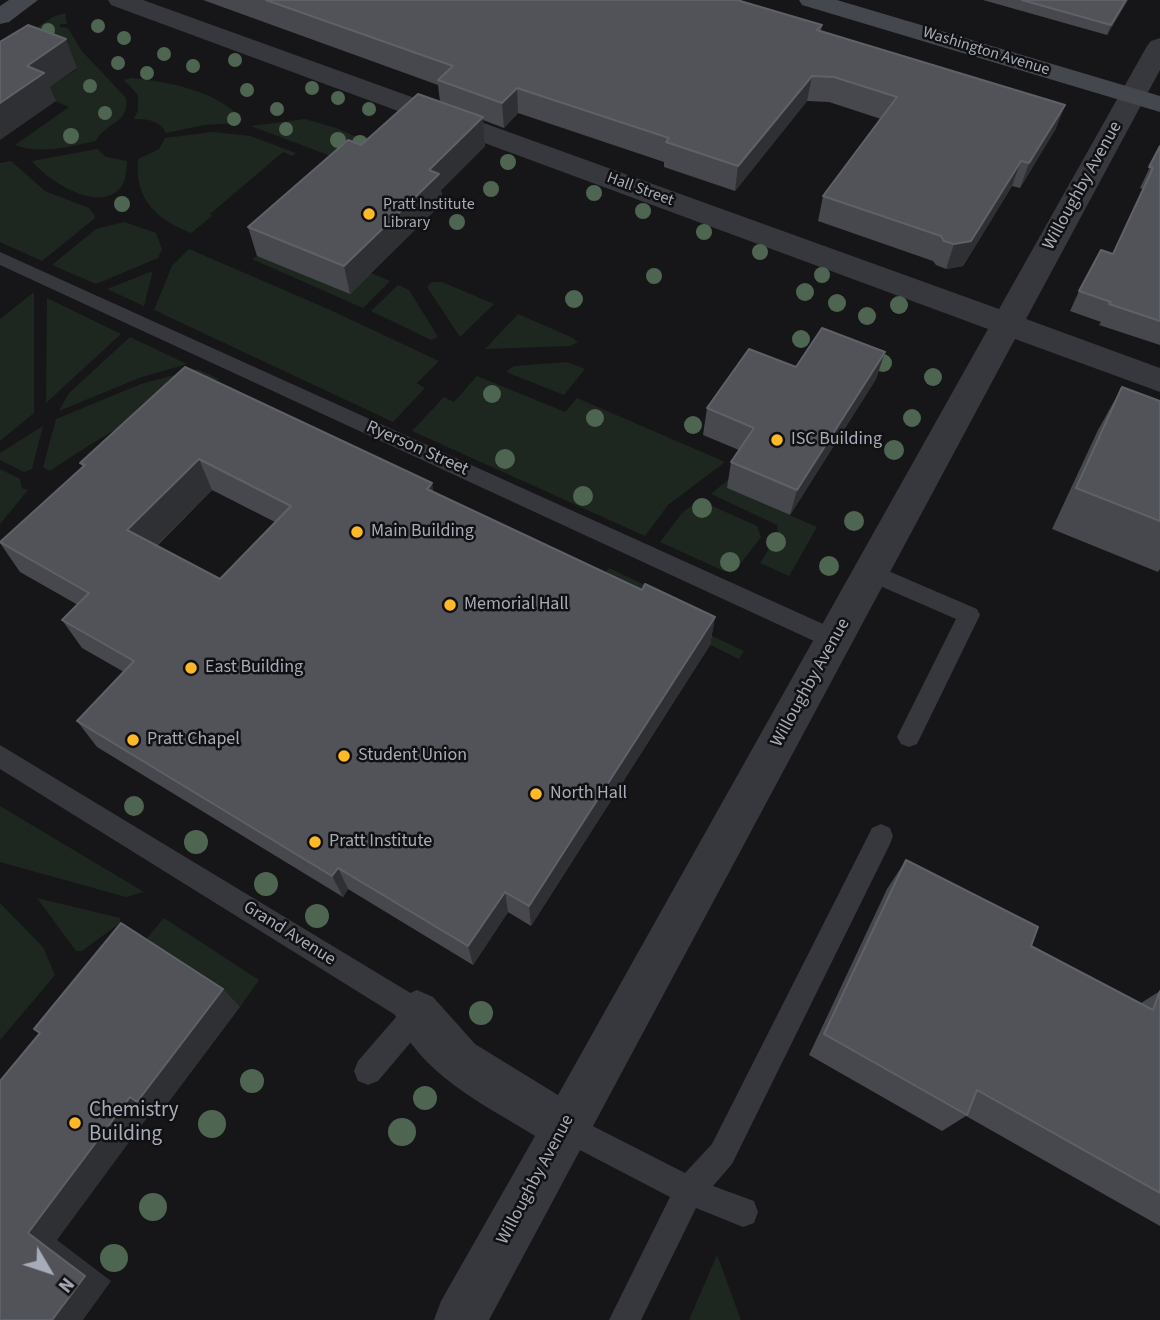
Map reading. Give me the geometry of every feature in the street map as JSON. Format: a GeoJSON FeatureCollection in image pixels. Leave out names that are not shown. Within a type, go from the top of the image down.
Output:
{"type":"FeatureCollection","features":[{"type":"Feature","properties":{"kind":"main road"},"geometry":{"type":"LineString","coordinates":[[0,17],[26,0]]}},
{"type":"Feature","properties":{"kind":"main road","name":"Washington Avenue"},"geometry":{"type":"LineString","coordinates":[[811,0],[1147,100]]}},
{"type":"Feature","properties":{"kind":"street","name":"Hall Street"},"geometry":{"type":"LineString","coordinates":[[120,0],[1160,380]]}},
{"type":"Feature","properties":{"kind":"street","name":"Willoughby Avenue"},"geometry":{"type":"LineString","coordinates":[[460,1320],[1007,324],[1147,100],[1160,46]]}},
{"type":"Feature","properties":{"kind":"street","name":"Grand Avenue"},"geometry":{"type":"LineString","coordinates":[[417,1013],[458,1061],[565,1127]]}},
{"type":"Feature","properties":{"kind":"lane","name":"Ryerson Street"},"geometry":{"type":"LineString","coordinates":[[0,258],[835,640]]}},
{"type":"Feature","properties":{"kind":"lane"},"geometry":{"type":"LineString","coordinates":[[872,573],[969,615],[909,737]]}},
{"type":"Feature","properties":{"kind":"lane","name":"Grand Avenue"},"geometry":{"type":"LineString","coordinates":[[0,756],[417,1013]]}},
{"type":"Feature","properties":{"kind":"lane"},"geometry":{"type":"LineString","coordinates":[[625,1320],[689,1191],[722,1154],[881,836]]}},
{"type":"Feature","properties":{"kind":"lane"},"geometry":{"type":"LineString","coordinates":[[368,1071],[417,1013]]}},
{"type":"Feature","properties":{"kind":"lane"},"geometry":{"type":"LineString","coordinates":[[565,1127],[689,1191],[743,1212]]}},
{"type":"Feature","properties":{"kind":"shaded area"},"geometry":{"type":"Polygon","coordinates":[[[65,13],[67,24],[61,24],[59,27],[68,28],[81,50],[126,98],[124,113],[96,141],[45,149],[15,145],[69,107],[39,94],[77,69],[0,51],[53,17],[65,13]]]}},
{"type":"Feature","properties":{"kind":"shaded area"},"geometry":{"type":"Polygon","coordinates":[[[131,78],[176,85],[205,94],[231,109],[242,119],[239,123],[204,125],[166,133],[157,123],[134,119],[138,110],[138,95],[124,80],[131,78]]]}},
{"type":"Feature","properties":{"kind":"shaded area"},"geometry":{"type":"Polygon","coordinates":[[[305,119],[366,141],[344,161],[251,126],[305,119]]]}},
{"type":"Feature","properties":{"kind":"shaded area"},"geometry":{"type":"Polygon","coordinates":[[[212,132],[250,136],[296,153],[292,156],[283,152],[191,233],[167,221],[150,206],[140,185],[138,159],[159,149],[165,138],[212,132]]]}},
{"type":"Feature","properties":{"kind":"shaded area"},"geometry":{"type":"Polygon","coordinates":[[[97,149],[106,157],[127,161],[123,184],[111,195],[87,196],[74,192],[49,177],[32,161],[97,149]]]}},
{"type":"Feature","properties":{"kind":"shaded area"},"geometry":{"type":"Polygon","coordinates":[[[11,161],[45,191],[89,208],[95,216],[42,261],[0,242],[0,163],[11,161]]]}},
{"type":"Feature","properties":{"kind":"shaded area"},"geometry":{"type":"Polygon","coordinates":[[[124,222],[156,233],[162,249],[158,258],[96,284],[52,265],[96,229],[124,222]]]}},
{"type":"Feature","properties":{"kind":"shaded area"},"geometry":{"type":"Polygon","coordinates":[[[189,249],[439,361],[417,383],[425,388],[393,422],[154,310],[172,266],[189,249]]]}},
{"type":"Feature","properties":{"kind":"shaded area"},"geometry":{"type":"Polygon","coordinates":[[[257,256],[371,273],[390,281],[363,308],[252,259],[257,256]]]}},
{"type":"Feature","properties":{"kind":"shaded area"},"geometry":{"type":"Polygon","coordinates":[[[153,271],[144,306],[107,289],[153,271]]]}},
{"type":"Feature","properties":{"kind":"shaded area"},"geometry":{"type":"Polygon","coordinates":[[[432,282],[442,282],[494,304],[460,337],[427,287],[432,282]]]}},
{"type":"Feature","properties":{"kind":"shaded area"},"geometry":{"type":"Polygon","coordinates":[[[398,285],[409,290],[437,335],[436,338],[431,340],[371,311],[398,285]]]}},
{"type":"Feature","properties":{"kind":"shaded area"},"geometry":{"type":"Polygon","coordinates":[[[34,292],[34,413],[0,441],[0,319],[34,292]]]}},
{"type":"Feature","properties":{"kind":"shaded area"},"geometry":{"type":"Polygon","coordinates":[[[47,298],[121,334],[46,403],[47,298]]]}},
{"type":"Feature","properties":{"kind":"shaded area"},"geometry":{"type":"Polygon","coordinates":[[[518,314],[578,342],[571,346],[485,349],[518,314]]]}},
{"type":"Feature","properties":{"kind":"shaded area"},"geometry":{"type":"Polygon","coordinates":[[[130,337],[187,364],[139,378],[59,411],[69,393],[130,337]]]}},
{"type":"Feature","properties":{"kind":"shaded area"},"geometry":{"type":"Polygon","coordinates":[[[567,362],[585,369],[564,395],[506,372],[514,366],[567,362]]]}},
{"type":"Feature","properties":{"kind":"shaded area"},"geometry":{"type":"Polygon","coordinates":[[[197,369],[219,379],[132,420],[50,471],[43,467],[56,419],[141,384],[197,369]]]}},
{"type":"Feature","properties":{"kind":"shaded area"},"geometry":{"type":"Polygon","coordinates":[[[477,376],[565,412],[577,398],[725,462],[668,505],[645,536],[412,431],[444,397],[454,402],[477,376]]]}},
{"type":"Feature","properties":{"kind":"shaded area"},"geometry":{"type":"Polygon","coordinates":[[[43,426],[32,469],[24,472],[0,460],[0,453],[43,426]]]}},
{"type":"Feature","properties":{"kind":"shaded area"},"geometry":{"type":"Polygon","coordinates":[[[0,469],[20,479],[22,488],[28,490],[0,524],[0,469]]]}},
{"type":"Feature","properties":{"kind":"shaded area"},"geometry":{"type":"Polygon","coordinates":[[[736,473],[727,488],[817,527],[789,576],[760,563],[778,535],[777,525],[711,494],[736,473]]]}},
{"type":"Feature","properties":{"kind":"shaded area"},"geometry":{"type":"Polygon","coordinates":[[[699,500],[757,526],[761,537],[735,571],[724,571],[660,542],[682,513],[699,500]]]}},
{"type":"Feature","properties":{"kind":"shaded area"},"geometry":{"type":"Polygon","coordinates":[[[609,568],[681,602],[680,621],[744,651],[739,659],[643,612],[598,582],[609,568]]]}},
{"type":"Feature","properties":{"kind":"shaded area"},"geometry":{"type":"Polygon","coordinates":[[[0,806],[144,892],[126,897],[0,862],[0,806]]]}},
{"type":"Feature","properties":{"kind":"shaded area"},"geometry":{"type":"Polygon","coordinates":[[[37,898],[120,918],[120,923],[82,951],[76,951],[37,898]]]}},
{"type":"Feature","properties":{"kind":"shaded area"},"geometry":{"type":"Polygon","coordinates":[[[0,903],[43,947],[55,975],[0,1040],[0,903]]]}},
{"type":"Feature","properties":{"kind":"shaded area"},"geometry":{"type":"Polygon","coordinates":[[[164,918],[259,980],[240,1007],[143,943],[164,918]]]}},
{"type":"Feature","properties":{"kind":"shaded area"},"geometry":{"type":"Polygon","coordinates":[[[717,1255],[741,1320],[689,1320],[717,1255]]]}},
{"type":"Feature","properties":{"kind":"building"},"geometry":{"type":"Polygon","coordinates":[[[266,0],[737,0],[822,25],[817,30],[1065,105],[1029,163],[1021,161],[971,241],[954,244],[944,241],[941,236],[823,196],[897,97],[834,77],[812,76],[738,166],[666,142],[669,138],[517,88],[502,103],[438,80],[453,66],[266,0]]]}},
{"type":"Feature","properties":{"kind":"building"},"geometry":{"type":"Polygon","coordinates":[[[1022,0],[1126,0],[1111,25],[1022,0]]]}},
{"type":"Feature","properties":{"kind":"building"},"geometry":{"type":"Polygon","coordinates":[[[28,25],[66,39],[27,66],[44,73],[0,103],[0,42],[28,25]]]}},
{"type":"Feature","properties":{"kind":"building"},"geometry":{"type":"Polygon","coordinates":[[[418,94],[483,117],[429,170],[439,174],[344,266],[248,227],[348,140],[361,145],[418,94]]]}},
{"type":"Feature","properties":{"kind":"building"},"geometry":{"type":"Polygon","coordinates":[[[1160,146],[1160,321],[1079,291],[1101,250],[1113,254],[1153,168],[1149,167],[1160,146]]]}},
{"type":"Feature","properties":{"kind":"building","name":"ISC Building"},"geometry":{"type":"Polygon","coordinates":[[[822,328],[885,352],[797,490],[731,462],[754,428],[707,408],[749,349],[796,367],[822,328]]]}},
{"type":"Feature","properties":{"kind":"building"},"geometry":{"type":"Polygon","coordinates":[[[185,367],[432,483],[427,489],[642,590],[645,584],[715,617],[529,906],[505,892],[468,946],[338,868],[332,876],[77,721],[134,661],[62,620],[89,593],[0,542],[85,465],[80,463],[185,367]],[[199,459],[127,530],[220,579],[291,506],[199,459]]]}},
{"type":"Feature","properties":{"kind":"building"},"geometry":{"type":"Polygon","coordinates":[[[1122,387],[1160,401],[1160,521],[1076,488],[1122,387]]]}},
{"type":"Feature","properties":{"kind":"building"},"geometry":{"type":"Polygon","coordinates":[[[906,860],[1038,927],[1031,946],[1153,1010],[1160,991],[1160,1193],[977,1090],[967,1115],[824,1034],[906,860]]]}},
{"type":"Feature","properties":{"kind":"building","name":"Chemistry Building"},"geometry":{"type":"Polygon","coordinates":[[[121,923],[223,989],[137,1102],[130,1097],[28,1233],[85,1276],[52,1320],[0,1320],[0,1081],[40,1033],[34,1029],[121,923]]]}},
{"type":"Feature","properties":{"kind":"place","name":"Pratt Institute Library"},"geometry":{"type":"Point","coordinates":[369,214]}},
{"type":"Feature","properties":{"kind":"place","name":"ISC Building"},"geometry":{"type":"Point","coordinates":[777,440]}},
{"type":"Feature","properties":{"kind":"place","name":"Main Building"},"geometry":{"type":"Point","coordinates":[357,532]}},
{"type":"Feature","properties":{"kind":"place","name":"Memorial Hall"},"geometry":{"type":"Point","coordinates":[450,605]}},
{"type":"Feature","properties":{"kind":"place","name":"East Building"},"geometry":{"type":"Point","coordinates":[191,668]}},
{"type":"Feature","properties":{"kind":"place","name":"Pratt Chapel"},"geometry":{"type":"Point","coordinates":[133,740]}},
{"type":"Feature","properties":{"kind":"place","name":"Student Union"},"geometry":{"type":"Point","coordinates":[344,756]}},
{"type":"Feature","properties":{"kind":"place","name":"North Hall"},"geometry":{"type":"Point","coordinates":[536,794]}},
{"type":"Feature","properties":{"kind":"place","name":"Pratt Institute"},"geometry":{"type":"Point","coordinates":[315,842]}},
{"type":"Feature","properties":{"kind":"place","name":"Chemistry Building"},"geometry":{"type":"Point","coordinates":[75,1123]}}]}
